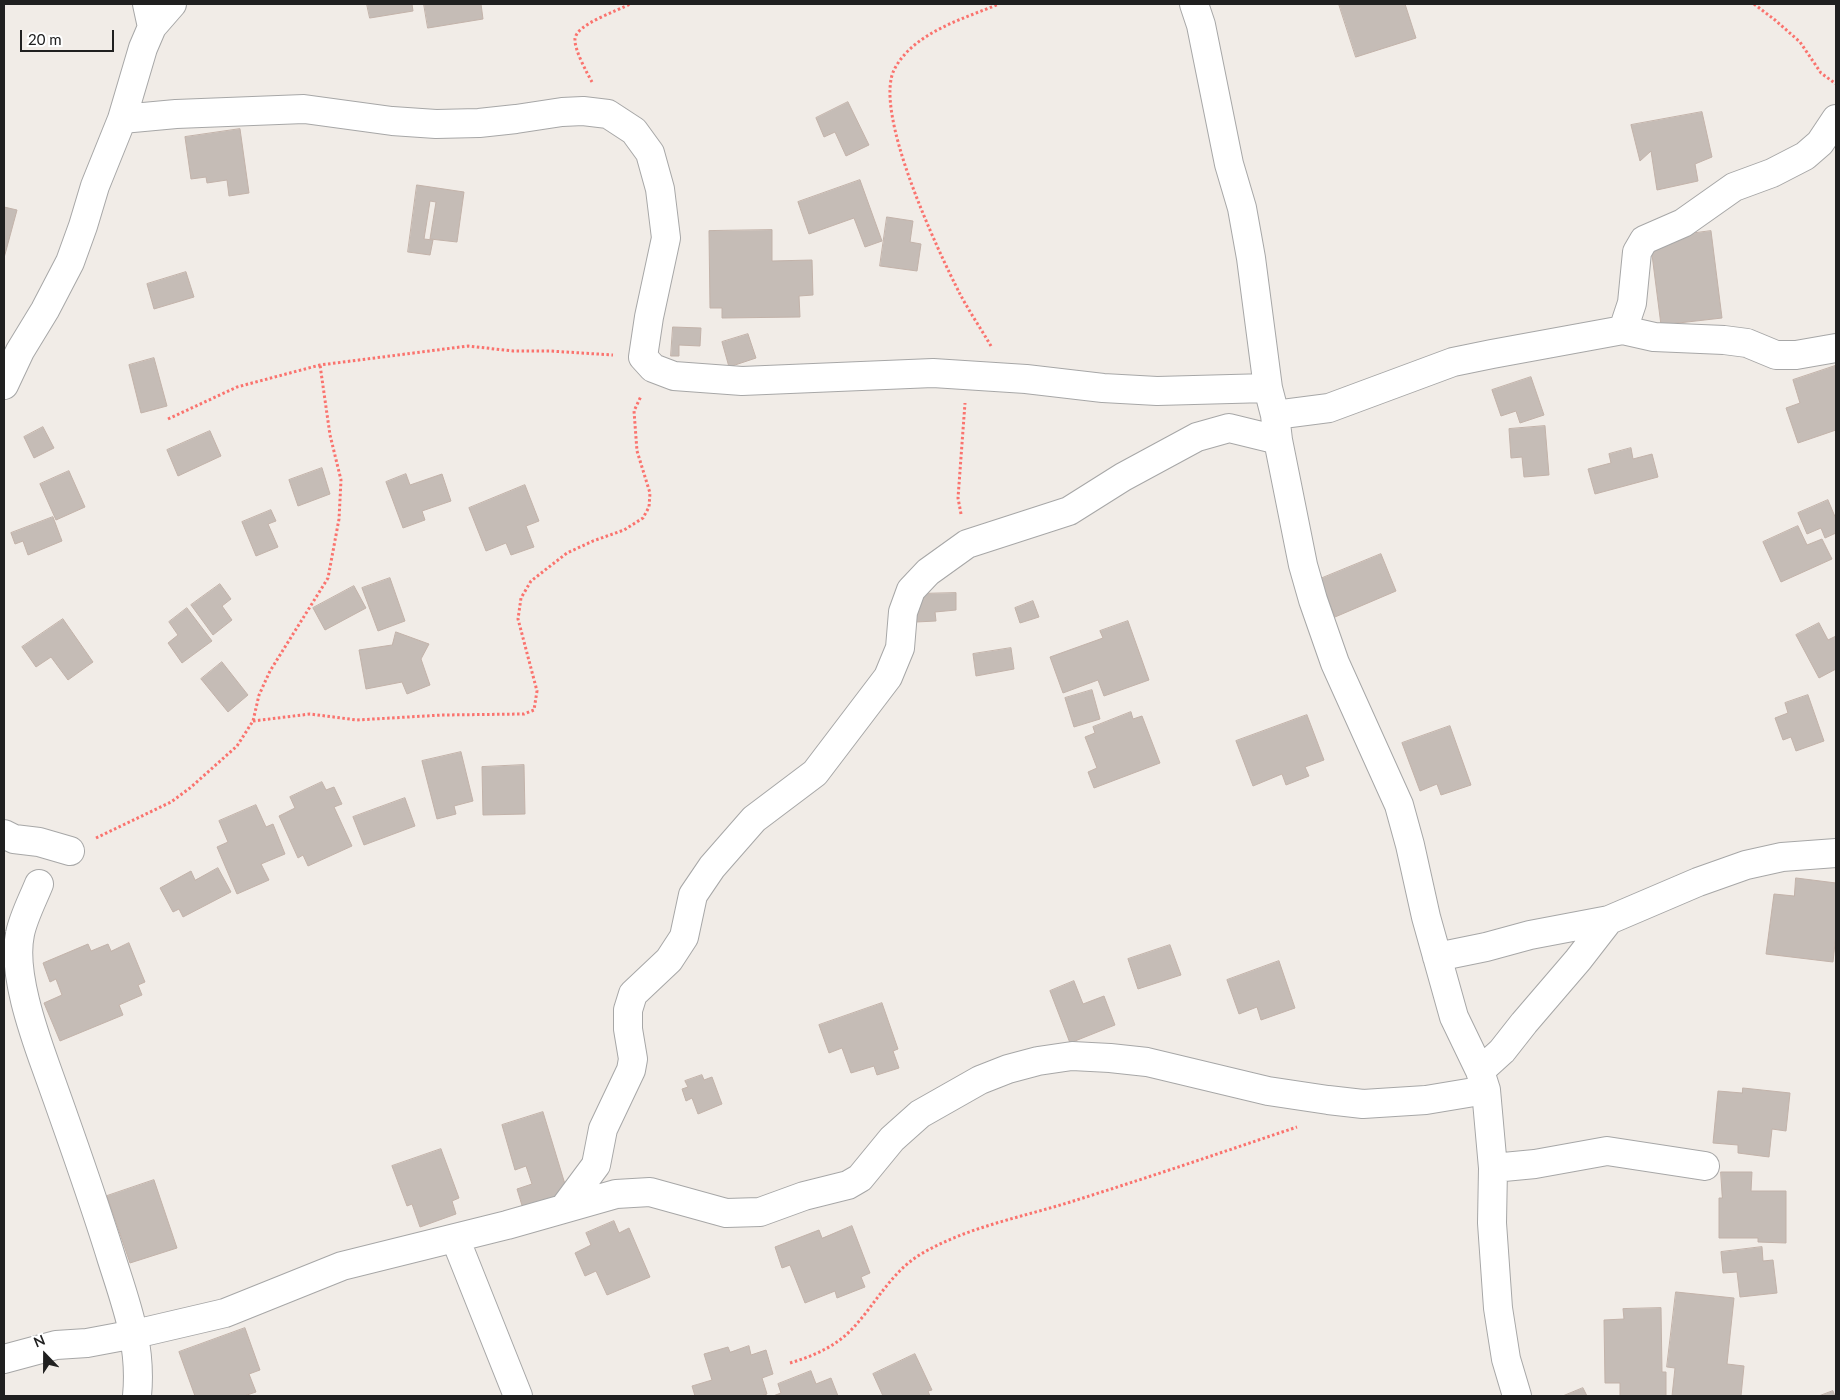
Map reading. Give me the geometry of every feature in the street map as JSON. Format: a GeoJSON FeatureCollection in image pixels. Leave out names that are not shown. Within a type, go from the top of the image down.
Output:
{"type":"FeatureCollection","features":[{"type":"Feature","properties":{"kind":"street"},"geometry":{"type":"LineString","coordinates":[[4,384],[20,351],[45,310],[70,262],[95,186],[122,119],[143,48],[150,15],[172,4]]}},
{"type":"Feature","properties":{"kind":"street"},"geometry":{"type":"LineString","coordinates":[[1194,4],[1201,25],[1230,164],[1242,208],[1253,266],[1268,388],[1303,565],[1313,600],[1336,663],[1399,805],[1426,917],[1454,1017],[1483,1080],[1493,1168],[1492,1224],[1498,1308],[1506,1359],[1517,1396]]}},
{"type":"Feature","properties":{"kind":"street"},"geometry":{"type":"LineString","coordinates":[[122,119],[176,114],[304,109],[392,121],[436,124],[479,123],[562,112],[583,111],[608,114],[634,131],[650,154],[660,189],[666,238],[649,317],[648,362],[674,376],[742,381],[904,374],[967,375],[1026,378],[1103,388],[1157,392],[1268,388]]}},
{"type":"Feature","properties":{"kind":"street"},"geometry":{"type":"LineString","coordinates":[[1624,330],[1632,303],[1637,252],[1644,240],[1683,222],[1734,187],[1772,173],[1805,156],[1820,143],[1836,119]]}},
{"type":"Feature","properties":{"kind":"street"},"geometry":{"type":"LineString","coordinates":[[564,1208],[596,1165],[603,1129],[632,1070],[633,1059],[628,1029],[628,1010],[633,994],[669,960],[684,937],[693,895],[712,867],[754,819],[815,773],[888,677],[900,648],[903,612],[912,590],[928,572],[967,544],[1069,511],[1123,477],[1197,437],[1230,428],[1277,427],[1453,362],[1624,330],[1654,337],[1724,340],[1747,343],[1776,355],[1796,355],[1836,348]]}},
{"type":"Feature","properties":{"kind":"street"},"geometry":{"type":"LineString","coordinates":[[4,834],[14,839],[39,842],[70,850]]}},
{"type":"Feature","properties":{"kind":"street"},"geometry":{"type":"LineString","coordinates":[[1437,957],[1486,947],[1530,935],[1609,920],[1698,882],[1746,865],[1782,857],[1836,853]]}},
{"type":"Feature","properties":{"kind":"street"},"geometry":{"type":"LineString","coordinates":[[39,884],[20,934],[19,962],[24,996],[38,1045],[97,1211],[135,1334],[139,1374],[137,1396]]}},
{"type":"Feature","properties":{"kind":"street"},"geometry":{"type":"LineString","coordinates":[[4,1359],[56,1345],[87,1343],[135,1334],[225,1313],[342,1266],[507,1225],[616,1194],[650,1192],[726,1213],[760,1212],[804,1196],[848,1186],[860,1178],[892,1139],[920,1114],[980,1080],[1008,1068],[1038,1061],[1072,1056],[1110,1058],[1148,1062],[1268,1091],[1328,1100],[1364,1104],[1426,1100],[1483,1080],[1502,1051],[1609,920]]}},
{"type":"Feature","properties":{"kind":"street"},"geometry":{"type":"LineString","coordinates":[[1493,1168],[1535,1164],[1607,1151],[1704,1166]]}},
{"type":"Feature","properties":{"kind":"street"},"geometry":{"type":"LineString","coordinates":[[455,1238],[518,1396]]}},
{"type":"Feature","properties":{"kind":"path"},"geometry":{"type":"LineString","coordinates":[[608,114],[575,45],[575,37],[577,32],[599,18],[630,4]]}},
{"type":"Feature","properties":{"kind":"path"},"geometry":{"type":"LineString","coordinates":[[992,348],[960,294],[907,175],[894,126],[889,96],[894,70],[910,48],[940,29],[999,4]]}},
{"type":"Feature","properties":{"kind":"path"},"geometry":{"type":"LineString","coordinates":[[1754,4],[1776,20],[1800,42],[1821,73],[1836,84]]}},
{"type":"Feature","properties":{"kind":"path"},"geometry":{"type":"LineString","coordinates":[[168,419],[237,387],[320,365],[468,346],[512,351],[550,351],[648,362],[634,411],[637,452],[650,493],[649,507],[643,518],[624,530],[593,541],[568,553],[531,581],[521,598],[518,619],[537,691],[534,710],[524,714],[442,715],[357,720],[310,714],[253,721]]}},
{"type":"Feature","properties":{"kind":"path"},"geometry":{"type":"LineString","coordinates":[[70,850],[171,802],[190,788],[237,746],[253,721],[259,695],[270,671],[328,578],[339,518],[341,480],[330,435],[320,365]]}},
{"type":"Feature","properties":{"kind":"path"},"geometry":{"type":"LineString","coordinates":[[967,375],[958,498],[967,544]]}},
{"type":"Feature","properties":{"kind":"path"},"geometry":{"type":"LineString","coordinates":[[790,1363],[813,1356],[834,1344],[852,1330],[898,1273],[920,1255],[945,1242],[996,1223],[1065,1204],[1302,1125]]}},
{"type":"Feature","properties":{"kind":"building"},"geometry":{"type":"Polygon","coordinates":[[[367,4],[412,4],[413,11],[370,18],[367,4]]]}},
{"type":"Feature","properties":{"kind":"building"},"geometry":{"type":"Polygon","coordinates":[[[424,4],[481,4],[483,19],[428,28],[424,4]]]}},
{"type":"Feature","properties":{"kind":"building"},"geometry":{"type":"Polygon","coordinates":[[[1339,4],[1405,4],[1416,38],[1356,57],[1339,4]]]}},
{"type":"Feature","properties":{"kind":"building"},"geometry":{"type":"Polygon","coordinates":[[[848,102],[869,145],[846,156],[835,132],[824,137],[816,118],[848,102]]]}},
{"type":"Feature","properties":{"kind":"building"},"geometry":{"type":"Polygon","coordinates":[[[1702,112],[1712,157],[1695,164],[1698,181],[1657,190],[1651,151],[1640,161],[1631,125],[1702,112]]]}},
{"type":"Feature","properties":{"kind":"building"},"geometry":{"type":"Polygon","coordinates":[[[240,129],[249,193],[229,196],[227,180],[207,183],[206,177],[191,179],[185,137],[240,129]]]}},
{"type":"Feature","properties":{"kind":"building"},"geometry":{"type":"Polygon","coordinates":[[[860,180],[882,241],[865,247],[854,218],[809,234],[798,202],[860,180]]]}},
{"type":"Feature","properties":{"kind":"building"},"geometry":{"type":"Polygon","coordinates":[[[417,185],[464,192],[457,242],[430,239],[436,202],[430,201],[424,239],[433,240],[430,255],[408,252],[417,185]]]}},
{"type":"Feature","properties":{"kind":"building"},"geometry":{"type":"Polygon","coordinates":[[[4,207],[17,210],[4,258],[4,207]]]}},
{"type":"Feature","properties":{"kind":"building"},"geometry":{"type":"Polygon","coordinates":[[[887,217],[913,221],[910,242],[921,244],[917,271],[880,266],[887,217]]]}},
{"type":"Feature","properties":{"kind":"building"},"geometry":{"type":"Polygon","coordinates":[[[772,230],[772,261],[812,260],[813,295],[799,296],[800,317],[722,318],[722,308],[710,308],[709,231],[772,230]]]}},
{"type":"Feature","properties":{"kind":"building"},"geometry":{"type":"Polygon","coordinates":[[[1711,231],[1722,318],[1661,325],[1650,239],[1711,231]]]}},
{"type":"Feature","properties":{"kind":"building"},"geometry":{"type":"Polygon","coordinates":[[[186,272],[194,297],[154,309],[147,284],[186,272]]]}},
{"type":"Feature","properties":{"kind":"building"},"geometry":{"type":"Polygon","coordinates":[[[673,327],[701,328],[700,346],[679,345],[679,356],[671,356],[673,327]]]}},
{"type":"Feature","properties":{"kind":"building"},"geometry":{"type":"Polygon","coordinates":[[[748,334],[756,358],[729,367],[722,342],[748,334]]]}},
{"type":"Feature","properties":{"kind":"building"},"geometry":{"type":"Polygon","coordinates":[[[154,358],[167,406],[141,413],[129,365],[154,358]]]}},
{"type":"Feature","properties":{"kind":"building"},"geometry":{"type":"Polygon","coordinates":[[[1835,366],[1836,430],[1798,443],[1786,408],[1800,403],[1793,380],[1835,366]]]}},
{"type":"Feature","properties":{"kind":"building"},"geometry":{"type":"Polygon","coordinates":[[[1531,377],[1544,415],[1520,423],[1516,411],[1501,416],[1492,390],[1531,377]]]}},
{"type":"Feature","properties":{"kind":"building"},"geometry":{"type":"Polygon","coordinates":[[[1545,426],[1549,475],[1524,477],[1522,457],[1511,458],[1509,429],[1545,426]]]}},
{"type":"Feature","properties":{"kind":"building"},"geometry":{"type":"Polygon","coordinates":[[[43,427],[54,448],[34,458],[24,437],[43,427]]]}},
{"type":"Feature","properties":{"kind":"building"},"geometry":{"type":"Polygon","coordinates":[[[210,431],[221,456],[178,476],[167,450],[210,431]]]}},
{"type":"Feature","properties":{"kind":"building"},"geometry":{"type":"Polygon","coordinates":[[[1631,448],[1633,459],[1652,454],[1658,477],[1595,494],[1588,469],[1611,463],[1609,454],[1631,448]]]}},
{"type":"Feature","properties":{"kind":"building"},"geometry":{"type":"Polygon","coordinates":[[[322,468],[330,494],[298,506],[289,480],[322,468]]]}},
{"type":"Feature","properties":{"kind":"building"},"geometry":{"type":"Polygon","coordinates":[[[69,471],[85,507],[56,520],[40,484],[69,471]]]}},
{"type":"Feature","properties":{"kind":"building"},"geometry":{"type":"Polygon","coordinates":[[[406,474],[410,485],[442,474],[451,501],[422,511],[425,520],[403,528],[386,482],[406,474]]]}},
{"type":"Feature","properties":{"kind":"building"},"geometry":{"type":"Polygon","coordinates":[[[525,485],[539,521],[526,526],[534,547],[511,555],[506,543],[486,551],[469,508],[525,485]]]}},
{"type":"Feature","properties":{"kind":"building"},"geometry":{"type":"Polygon","coordinates":[[[1828,500],[1836,519],[1836,533],[1825,538],[1821,528],[1807,534],[1798,513],[1828,500]]]}},
{"type":"Feature","properties":{"kind":"building"},"geometry":{"type":"Polygon","coordinates":[[[271,510],[276,521],[268,524],[278,547],[256,556],[242,522],[271,510]]]}},
{"type":"Feature","properties":{"kind":"building"},"geometry":{"type":"Polygon","coordinates":[[[53,517],[62,541],[28,555],[23,541],[15,544],[11,533],[53,517]]]}},
{"type":"Feature","properties":{"kind":"building"},"geometry":{"type":"Polygon","coordinates":[[[1798,526],[1807,545],[1822,539],[1832,559],[1781,582],[1763,542],[1798,526]]]}},
{"type":"Feature","properties":{"kind":"building"},"geometry":{"type":"Polygon","coordinates":[[[1381,554],[1396,591],[1335,617],[1320,579],[1381,554]]]}},
{"type":"Feature","properties":{"kind":"building"},"geometry":{"type":"Polygon","coordinates":[[[390,578],[405,621],[378,631],[362,588],[390,578]]]}},
{"type":"Feature","properties":{"kind":"building"},"geometry":{"type":"Polygon","coordinates":[[[220,584],[231,599],[222,606],[232,620],[213,635],[191,605],[220,584]]]}},
{"type":"Feature","properties":{"kind":"building"},"geometry":{"type":"Polygon","coordinates":[[[354,586],[366,608],[325,630],[313,608],[354,586]]]}},
{"type":"Feature","properties":{"kind":"building"},"geometry":{"type":"Polygon","coordinates":[[[956,593],[956,610],[935,612],[936,621],[916,622],[915,594],[956,593]]]}},
{"type":"Feature","properties":{"kind":"building"},"geometry":{"type":"Polygon","coordinates":[[[1033,601],[1039,617],[1020,623],[1015,608],[1033,601]]]}},
{"type":"Feature","properties":{"kind":"building"},"geometry":{"type":"Polygon","coordinates":[[[187,608],[212,641],[182,663],[168,643],[178,635],[169,622],[187,608]]]}},
{"type":"Feature","properties":{"kind":"building"},"geometry":{"type":"Polygon","coordinates":[[[63,619],[93,662],[68,680],[51,657],[36,667],[22,647],[63,619]]]}},
{"type":"Feature","properties":{"kind":"building"},"geometry":{"type":"Polygon","coordinates":[[[1128,621],[1149,680],[1104,696],[1098,680],[1063,693],[1050,657],[1103,638],[1100,631],[1128,621]]]}},
{"type":"Feature","properties":{"kind":"building"},"geometry":{"type":"Polygon","coordinates":[[[1819,623],[1828,640],[1836,636],[1836,669],[1819,678],[1796,635],[1819,623]]]}},
{"type":"Feature","properties":{"kind":"building"},"geometry":{"type":"Polygon","coordinates":[[[396,632],[429,644],[421,659],[430,685],[407,694],[402,682],[366,689],[359,650],[392,645],[396,632]]]}},
{"type":"Feature","properties":{"kind":"building"},"geometry":{"type":"Polygon","coordinates":[[[1011,648],[1014,669],[976,676],[973,654],[1011,648]]]}},
{"type":"Feature","properties":{"kind":"building"},"geometry":{"type":"Polygon","coordinates":[[[222,662],[248,695],[228,712],[201,679],[222,662]]]}},
{"type":"Feature","properties":{"kind":"building"},"geometry":{"type":"Polygon","coordinates":[[[1092,690],[1100,719],[1074,727],[1065,698],[1092,690]]]}},
{"type":"Feature","properties":{"kind":"building"},"geometry":{"type":"Polygon","coordinates":[[[1808,695],[1824,741],[1796,751],[1791,737],[1783,740],[1775,718],[1788,713],[1785,703],[1808,695]]]}},
{"type":"Feature","properties":{"kind":"building"},"geometry":{"type":"Polygon","coordinates":[[[1131,712],[1133,719],[1142,716],[1160,763],[1094,788],[1088,772],[1097,768],[1085,737],[1095,733],[1093,727],[1131,712]]]}},
{"type":"Feature","properties":{"kind":"building"},"geometry":{"type":"Polygon","coordinates":[[[1307,715],[1324,760],[1305,767],[1309,776],[1286,785],[1282,774],[1253,786],[1236,741],[1307,715]]]}},
{"type":"Feature","properties":{"kind":"building"},"geometry":{"type":"Polygon","coordinates":[[[1450,726],[1471,785],[1441,795],[1437,784],[1420,791],[1402,743],[1450,726]]]}},
{"type":"Feature","properties":{"kind":"building"},"geometry":{"type":"Polygon","coordinates":[[[461,752],[473,801],[454,806],[456,814],[437,819],[422,761],[461,752]]]}},
{"type":"Feature","properties":{"kind":"building"},"geometry":{"type":"Polygon","coordinates":[[[524,765],[525,814],[483,815],[482,767],[524,765]]]}},
{"type":"Feature","properties":{"kind":"building"},"geometry":{"type":"Polygon","coordinates":[[[322,782],[326,790],[334,787],[342,804],[334,807],[352,846],[308,866],[303,855],[298,858],[279,816],[295,808],[290,797],[322,782]]]}},
{"type":"Feature","properties":{"kind":"building"},"geometry":{"type":"Polygon","coordinates":[[[405,798],[415,826],[364,845],[353,817],[405,798]]]}},
{"type":"Feature","properties":{"kind":"building"},"geometry":{"type":"Polygon","coordinates":[[[256,805],[266,827],[273,824],[285,854],[261,864],[269,880],[237,894],[217,847],[228,842],[219,821],[256,805]]]}},
{"type":"Feature","properties":{"kind":"building"},"geometry":{"type":"Polygon","coordinates":[[[218,868],[231,892],[183,917],[179,909],[173,912],[160,888],[191,871],[195,880],[218,868]]]}},
{"type":"Feature","properties":{"kind":"building"},"geometry":{"type":"Polygon","coordinates":[[[1796,878],[1836,883],[1836,934],[1833,962],[1766,954],[1774,894],[1794,896],[1796,878]]]}},
{"type":"Feature","properties":{"kind":"building"},"geometry":{"type":"Polygon","coordinates":[[[129,943],[145,982],[138,985],[142,995],[119,1005],[123,1015],[60,1041],[44,1003],[62,995],[56,979],[50,982],[43,963],[88,944],[91,951],[108,944],[111,951],[129,943]]]}},
{"type":"Feature","properties":{"kind":"building"},"geometry":{"type":"Polygon","coordinates":[[[1170,945],[1181,975],[1138,989],[1128,959],[1170,945]]]}},
{"type":"Feature","properties":{"kind":"building"},"geometry":{"type":"Polygon","coordinates":[[[1279,961],[1295,1008],[1261,1020],[1257,1007],[1239,1014],[1227,980],[1279,961]]]}},
{"type":"Feature","properties":{"kind":"building"},"geometry":{"type":"Polygon","coordinates":[[[1074,981],[1083,1004],[1104,996],[1115,1025],[1070,1043],[1050,991],[1074,981]]]}},
{"type":"Feature","properties":{"kind":"building"},"geometry":{"type":"Polygon","coordinates":[[[882,1003],[898,1049],[893,1051],[899,1068],[877,1075],[874,1066],[851,1073],[842,1048],[829,1053],[819,1025],[882,1003]]]}},
{"type":"Feature","properties":{"kind":"building"},"geometry":{"type":"Polygon","coordinates":[[[702,1075],[704,1080],[712,1077],[722,1104],[698,1114],[692,1098],[686,1101],[682,1089],[688,1087],[685,1081],[702,1075]]]}},
{"type":"Feature","properties":{"kind":"building"},"geometry":{"type":"Polygon","coordinates":[[[1743,1088],[1790,1093],[1786,1131],[1772,1129],[1769,1157],[1738,1153],[1738,1145],[1713,1143],[1718,1091],[1742,1093],[1743,1088]]]}},
{"type":"Feature","properties":{"kind":"building"},"geometry":{"type":"Polygon","coordinates":[[[543,1112],[568,1194],[524,1212],[517,1189],[532,1184],[526,1166],[515,1170],[502,1125],[543,1112]]]}},
{"type":"Feature","properties":{"kind":"building"},"geometry":{"type":"Polygon","coordinates":[[[441,1149],[459,1198],[452,1201],[456,1214],[420,1227],[412,1204],[407,1206],[392,1166],[441,1149]]]}},
{"type":"Feature","properties":{"kind":"building"},"geometry":{"type":"Polygon","coordinates":[[[1721,1172],[1752,1172],[1751,1191],[1786,1191],[1786,1243],[1758,1242],[1758,1238],[1719,1238],[1719,1198],[1722,1198],[1721,1172]]]}},
{"type":"Feature","properties":{"kind":"building"},"geometry":{"type":"Polygon","coordinates":[[[154,1180],[177,1248],[130,1263],[107,1196],[154,1180]]]}},
{"type":"Feature","properties":{"kind":"building"},"geometry":{"type":"Polygon","coordinates":[[[614,1221],[619,1233],[629,1228],[650,1277],[607,1295],[596,1271],[585,1276],[575,1253],[591,1245],[586,1233],[614,1221]]]}},
{"type":"Feature","properties":{"kind":"building"},"geometry":{"type":"Polygon","coordinates":[[[852,1226],[870,1273],[861,1277],[865,1287],[837,1298],[835,1291],[805,1303],[790,1265],[782,1268],[775,1247],[819,1230],[822,1238],[852,1226]]]}},
{"type":"Feature","properties":{"kind":"building"},"geometry":{"type":"Polygon","coordinates":[[[1762,1247],[1763,1261],[1773,1260],[1777,1293],[1740,1297],[1737,1272],[1723,1273],[1721,1252],[1762,1247]]]}},
{"type":"Feature","properties":{"kind":"building"},"geometry":{"type":"Polygon","coordinates":[[[1676,1292],[1734,1298],[1727,1364],[1744,1366],[1741,1396],[1672,1396],[1675,1368],[1667,1367],[1676,1292]]]}},
{"type":"Feature","properties":{"kind":"building"},"geometry":{"type":"Polygon","coordinates":[[[1661,1308],[1662,1372],[1666,1372],[1666,1396],[1620,1396],[1620,1383],[1605,1383],[1604,1320],[1624,1319],[1623,1309],[1661,1308]]]}},
{"type":"Feature","properties":{"kind":"building"},"geometry":{"type":"Polygon","coordinates":[[[245,1328],[260,1370],[249,1374],[256,1392],[244,1396],[195,1396],[179,1352],[245,1328]]]}},
{"type":"Feature","properties":{"kind":"building"},"geometry":{"type":"Polygon","coordinates":[[[749,1346],[751,1355],[766,1350],[773,1374],[762,1378],[767,1394],[761,1396],[695,1396],[692,1386],[712,1380],[704,1354],[728,1347],[730,1352],[749,1346]]]}},
{"type":"Feature","properties":{"kind":"building"},"geometry":{"type":"Polygon","coordinates":[[[915,1354],[932,1390],[928,1391],[930,1396],[883,1396],[873,1374],[915,1354]]]}},
{"type":"Feature","properties":{"kind":"building"},"geometry":{"type":"Polygon","coordinates":[[[811,1371],[816,1384],[831,1378],[838,1396],[773,1396],[781,1393],[778,1384],[811,1371]]]}},
{"type":"Feature","properties":{"kind":"building"},"geometry":{"type":"Polygon","coordinates":[[[1583,1388],[1587,1396],[1563,1396],[1583,1388]]]}},
{"type":"Feature","properties":{"kind":"building"},"geometry":{"type":"Polygon","coordinates":[[[1833,1391],[1835,1396],[1819,1396],[1833,1391]]]}}]}
